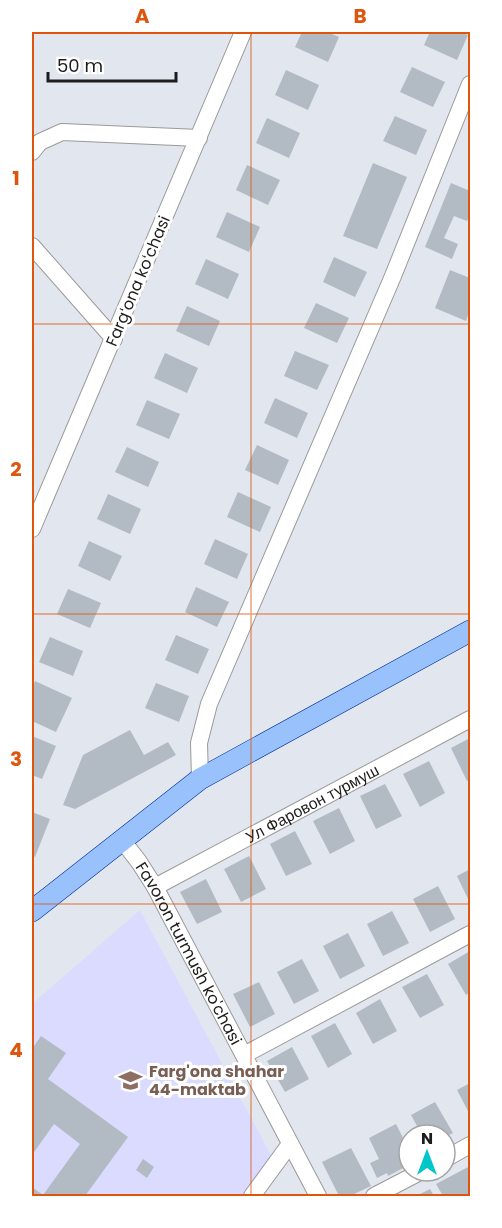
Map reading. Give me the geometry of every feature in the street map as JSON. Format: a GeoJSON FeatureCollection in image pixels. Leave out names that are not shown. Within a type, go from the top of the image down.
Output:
{"type":"FeatureCollection","features":[{"type":"Feature","properties":{"kind":"main road"},"geometry":{"type":"LineString","coordinates":[[32,911],[200,779],[471,631]]}},
{"type":"Feature","properties":{"kind":"street","name":"Fargʻona koʻchasi"},"geometry":{"type":"LineString","coordinates":[[32,529],[243,32]]}},
{"type":"Feature","properties":{"kind":"street"},"geometry":{"type":"LineString","coordinates":[[200,779],[199,743],[208,704],[393,276],[471,84]]}},
{"type":"Feature","properties":{"kind":"street"},"geometry":{"type":"LineString","coordinates":[[32,152],[40,142],[62,132],[199,138]]}},
{"type":"Feature","properties":{"kind":"street"},"geometry":{"type":"LineString","coordinates":[[32,246],[114,339]]}},
{"type":"Feature","properties":{"kind":"street","name":"Ул Фаровон турмуш"},"geometry":{"type":"LineString","coordinates":[[155,887],[471,719]]}},
{"type":"Feature","properties":{"kind":"street","name":"Favoron turmush ko'chasi"},"geometry":{"type":"LineString","coordinates":[[122,840],[155,887],[318,1197]]}},
{"type":"Feature","properties":{"kind":"street"},"geometry":{"type":"LineString","coordinates":[[244,1055],[471,934]]}},
{"type":"Feature","properties":{"kind":"street"},"geometry":{"type":"LineString","coordinates":[[252,1197],[290,1143]]}},
{"type":"Feature","properties":{"kind":"street"},"geometry":{"type":"LineString","coordinates":[[457,1153],[471,1145]]}},
{"type":"Feature","properties":{"kind":"street"},"geometry":{"type":"LineString","coordinates":[[374,1197],[400,1183]]}},
{"type":"Feature","properties":{"kind":"shaded area","name":"Farg'ona shahar 44-maktab"},"geometry":{"type":"Polygon","coordinates":[[[140,910],[272,1157],[243,1196],[32,1196],[32,1004],[140,910]]]}},
{"type":"Feature","properties":{"kind":"building"},"geometry":{"type":"Polygon","coordinates":[[[302,32],[327,32],[339,37],[328,62],[295,47],[302,32]]]}},
{"type":"Feature","properties":{"kind":"building"},"geometry":{"type":"Polygon","coordinates":[[[430,32],[460,32],[468,35],[457,60],[424,45],[430,32]]]}},
{"type":"Feature","properties":{"kind":"building"},"geometry":{"type":"Polygon","coordinates":[[[412,67],[445,82],[433,107],[400,92],[412,67]]]}},
{"type":"Feature","properties":{"kind":"building"},"geometry":{"type":"Polygon","coordinates":[[[286,70],[319,85],[308,110],[275,95],[286,70]]]}},
{"type":"Feature","properties":{"kind":"building"},"geometry":{"type":"Polygon","coordinates":[[[395,116],[427,130],[416,155],[383,141],[395,116]]]}},
{"type":"Feature","properties":{"kind":"building"},"geometry":{"type":"Polygon","coordinates":[[[267,118],[300,133],[289,158],[256,143],[267,118]]]}},
{"type":"Feature","properties":{"kind":"building"},"geometry":{"type":"Polygon","coordinates":[[[373,163],[407,177],[377,249],[343,236],[373,163]]]}},
{"type":"Feature","properties":{"kind":"building"},"geometry":{"type":"Polygon","coordinates":[[[247,165],[280,180],[268,205],[236,190],[247,165]]]}},
{"type":"Feature","properties":{"kind":"building"},"geometry":{"type":"Polygon","coordinates":[[[451,183],[470,191],[470,213],[467,221],[454,216],[444,238],[458,244],[452,259],[425,247],[451,183]]]}},
{"type":"Feature","properties":{"kind":"building"},"geometry":{"type":"Polygon","coordinates":[[[227,212],[260,227],[249,252],[216,237],[227,212]]]}},
{"type":"Feature","properties":{"kind":"building"},"geometry":{"type":"Polygon","coordinates":[[[334,257],[367,272],[355,297],[323,282],[334,257]]]}},
{"type":"Feature","properties":{"kind":"building"},"geometry":{"type":"Polygon","coordinates":[[[206,259],[239,274],[228,299],[195,284],[206,259]]]}},
{"type":"Feature","properties":{"kind":"building"},"geometry":{"type":"Polygon","coordinates":[[[450,270],[470,278],[470,309],[466,321],[435,308],[450,270]]]}},
{"type":"Feature","properties":{"kind":"building"},"geometry":{"type":"Polygon","coordinates":[[[316,303],[349,318],[337,343],[304,328],[316,303]]]}},
{"type":"Feature","properties":{"kind":"building"},"geometry":{"type":"Polygon","coordinates":[[[187,306],[220,321],[209,346],[176,331],[187,306]]]}},
{"type":"Feature","properties":{"kind":"building"},"geometry":{"type":"Polygon","coordinates":[[[295,351],[329,365],[317,390],[284,376],[295,351]]]}},
{"type":"Feature","properties":{"kind":"building"},"geometry":{"type":"Polygon","coordinates":[[[165,353],[198,368],[187,393],[154,378],[165,353]]]}},
{"type":"Feature","properties":{"kind":"building"},"geometry":{"type":"Polygon","coordinates":[[[275,398],[308,413],[297,438],[264,423],[275,398]]]}},
{"type":"Feature","properties":{"kind":"building"},"geometry":{"type":"Polygon","coordinates":[[[147,400],[180,414],[169,439],[136,425],[147,400]]]}},
{"type":"Feature","properties":{"kind":"building"},"geometry":{"type":"Polygon","coordinates":[[[257,445],[289,460],[278,485],[245,470],[257,445]]]}},
{"type":"Feature","properties":{"kind":"building"},"geometry":{"type":"Polygon","coordinates":[[[127,447],[159,462],[148,487],[115,472],[127,447]]]}},
{"type":"Feature","properties":{"kind":"building"},"geometry":{"type":"Polygon","coordinates":[[[238,492],[271,507],[260,532],[227,517],[238,492]]]}},
{"type":"Feature","properties":{"kind":"building"},"geometry":{"type":"Polygon","coordinates":[[[108,494],[141,509],[130,534],[97,519],[108,494]]]}},
{"type":"Feature","properties":{"kind":"building"},"geometry":{"type":"Polygon","coordinates":[[[215,539],[248,554],[237,579],[204,564],[215,539]]]}},
{"type":"Feature","properties":{"kind":"building"},"geometry":{"type":"Polygon","coordinates":[[[89,541],[122,556],[110,581],[78,566],[89,541]]]}},
{"type":"Feature","properties":{"kind":"building"},"geometry":{"type":"Polygon","coordinates":[[[196,587],[229,602],[217,627],[185,612],[196,587]]]}},
{"type":"Feature","properties":{"kind":"building"},"geometry":{"type":"Polygon","coordinates":[[[68,589],[101,603],[90,628],[57,614],[68,589]]]}},
{"type":"Feature","properties":{"kind":"building"},"geometry":{"type":"Polygon","coordinates":[[[176,635],[209,649],[198,674],[165,660],[176,635]]]}},
{"type":"Feature","properties":{"kind":"building"},"geometry":{"type":"Polygon","coordinates":[[[50,637],[83,651],[73,676],[39,662],[50,637]]]}},
{"type":"Feature","properties":{"kind":"building"},"geometry":{"type":"Polygon","coordinates":[[[35,681],[72,698],[56,732],[32,721],[32,688],[35,681]]]}},
{"type":"Feature","properties":{"kind":"building"},"geometry":{"type":"Polygon","coordinates":[[[156,683],[189,696],[179,722],[145,708],[156,683]]]}},
{"type":"Feature","properties":{"kind":"building"},"geometry":{"type":"Polygon","coordinates":[[[130,730],[144,755],[168,742],[176,755],[75,809],[63,805],[83,755],[130,730]]]}},
{"type":"Feature","properties":{"kind":"building"},"geometry":{"type":"Polygon","coordinates":[[[32,736],[56,746],[42,779],[32,775],[32,736]]]}},
{"type":"Feature","properties":{"kind":"building"},"geometry":{"type":"Polygon","coordinates":[[[470,738],[470,779],[467,781],[451,748],[470,738]]]}},
{"type":"Feature","properties":{"kind":"building"},"geometry":{"type":"Polygon","coordinates":[[[429,761],[445,793],[420,807],[403,774],[429,761]]]}},
{"type":"Feature","properties":{"kind":"building"},"geometry":{"type":"Polygon","coordinates":[[[385,784],[402,816],[376,829],[360,796],[385,784]]]}},
{"type":"Feature","properties":{"kind":"building"},"geometry":{"type":"Polygon","coordinates":[[[339,808],[355,841],[330,854],[313,821],[339,808]]]}},
{"type":"Feature","properties":{"kind":"building"},"geometry":{"type":"Polygon","coordinates":[[[32,812],[50,819],[35,857],[32,855],[32,812]]]}},
{"type":"Feature","properties":{"kind":"building"},"geometry":{"type":"Polygon","coordinates":[[[295,831],[312,864],[286,876],[270,844],[295,831]]]}},
{"type":"Feature","properties":{"kind":"building"},"geometry":{"type":"Polygon","coordinates":[[[249,856],[266,889],[241,902],[224,869],[249,856]]]}},
{"type":"Feature","properties":{"kind":"building"},"geometry":{"type":"Polygon","coordinates":[[[470,869],[470,903],[457,876],[470,869]]]}},
{"type":"Feature","properties":{"kind":"building"},"geometry":{"type":"Polygon","coordinates":[[[206,879],[222,912],[197,924],[180,892],[206,879]]]}},
{"type":"Feature","properties":{"kind":"building"},"geometry":{"type":"Polygon","coordinates":[[[438,886],[455,919],[430,932],[413,899],[438,886]]]}},
{"type":"Feature","properties":{"kind":"building"},"geometry":{"type":"Polygon","coordinates":[[[392,911],[409,943],[383,956],[367,924],[392,911]]]}},
{"type":"Feature","properties":{"kind":"building"},"geometry":{"type":"Polygon","coordinates":[[[348,933],[365,966],[340,979],[323,946],[348,933]]]}},
{"type":"Feature","properties":{"kind":"building"},"geometry":{"type":"Polygon","coordinates":[[[470,951],[470,992],[466,995],[448,964],[470,951]]]}},
{"type":"Feature","properties":{"kind":"building"},"geometry":{"type":"Polygon","coordinates":[[[302,959],[319,991],[294,1004],[277,972],[302,959]]]}},
{"type":"Feature","properties":{"kind":"building"},"geometry":{"type":"Polygon","coordinates":[[[427,974],[444,1005],[420,1018],[402,987],[427,974]]]}},
{"type":"Feature","properties":{"kind":"building"},"geometry":{"type":"Polygon","coordinates":[[[259,982],[275,1014],[250,1027],[233,994],[259,982]]]}},
{"type":"Feature","properties":{"kind":"building"},"geometry":{"type":"Polygon","coordinates":[[[380,999],[397,1031],[373,1044],[356,1013],[380,999]]]}},
{"type":"Feature","properties":{"kind":"building"},"geometry":{"type":"Polygon","coordinates":[[[335,1023],[352,1054],[328,1068],[311,1036],[335,1023]]]}},
{"type":"Feature","properties":{"kind":"building"},"geometry":{"type":"Polygon","coordinates":[[[41,1036],[66,1053],[48,1079],[128,1137],[85,1196],[32,1196],[32,1187],[43,1195],[80,1144],[54,1124],[32,1155],[32,1049],[41,1036]]]}},
{"type":"Feature","properties":{"kind":"building"},"geometry":{"type":"Polygon","coordinates":[[[292,1047],[309,1079],[285,1092],[267,1061],[292,1047]]]}},
{"type":"Feature","properties":{"kind":"building"},"geometry":{"type":"Polygon","coordinates":[[[470,1083],[470,1115],[457,1090],[470,1083]]]}},
{"type":"Feature","properties":{"kind":"building"},"geometry":{"type":"Polygon","coordinates":[[[435,1102],[447,1123],[415,1123],[411,1115],[435,1102]]]}},
{"type":"Feature","properties":{"kind":"building"},"geometry":{"type":"Polygon","coordinates":[[[396,1124],[397,1171],[377,1178],[370,1163],[379,1159],[369,1138],[396,1124]]]}},
{"type":"Feature","properties":{"kind":"building"},"geometry":{"type":"Polygon","coordinates":[[[351,1148],[371,1186],[350,1196],[339,1196],[322,1162],[351,1148]]]}},
{"type":"Feature","properties":{"kind":"building"},"geometry":{"type":"Polygon","coordinates":[[[143,1159],[154,1167],[147,1178],[136,1170],[143,1159]]]}},
{"type":"Feature","properties":{"kind":"building"},"geometry":{"type":"Polygon","coordinates":[[[470,1166],[470,1196],[443,1196],[436,1184],[457,1183],[457,1173],[470,1166]]]}},
{"type":"Feature","properties":{"kind":"building"},"geometry":{"type":"Polygon","coordinates":[[[430,1189],[434,1196],[416,1196],[430,1189]]]}},
{"type":"Feature","properties":{"kind":"place","name":"Farg'ona shahar 44-maktab"},"geometry":{"type":"Point","coordinates":[131,1080]}}]}
